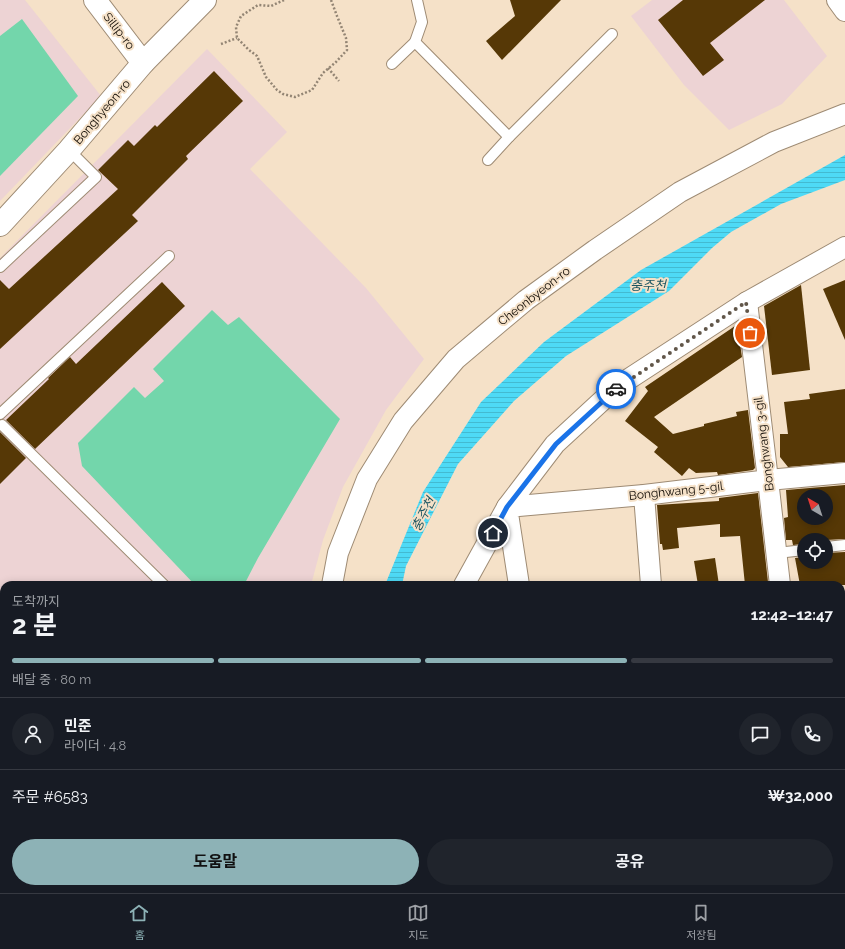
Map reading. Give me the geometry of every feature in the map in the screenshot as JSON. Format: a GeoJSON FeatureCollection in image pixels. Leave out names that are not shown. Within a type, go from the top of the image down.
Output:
{"type":"FeatureCollection","features":[{"type":"Feature","properties":{"kind":"street","name":"Bonghyeon-ro"},"geometry":{"type":"LineString","coordinates":[[0,225],[69,150],[143,62],[206,0]]}},
{"type":"Feature","properties":{"kind":"street"},"geometry":{"type":"LineString","coordinates":[[837,0],[845,11]]}},
{"type":"Feature","properties":{"kind":"street","name":"Sillip-ro"},"geometry":{"type":"LineString","coordinates":[[101,3],[143,62]]}},
{"type":"Feature","properties":{"kind":"street","name":"Cheonbyeon-ro"},"geometry":{"type":"LineString","coordinates":[[333,581],[338,552],[367,479],[403,421],[456,359],[526,300],[595,250],[680,192],[774,142],[845,114]]}},
{"type":"Feature","properties":{"kind":"street"},"geometry":{"type":"LineString","coordinates":[[466,581],[507,507],[556,444],[618,386],[746,302],[845,247]]}},
{"type":"Feature","properties":{"kind":"street","name":"Bonghwang 3-gil"},"geometry":{"type":"LineString","coordinates":[[746,302],[780,581]]}},
{"type":"Feature","properties":{"kind":"street","name":"Bonghwang 5-gil"},"geometry":{"type":"LineString","coordinates":[[507,507],[845,473]]}},
{"type":"Feature","properties":{"kind":"street"},"geometry":{"type":"LineString","coordinates":[[644,494],[651,581]]}},
{"type":"Feature","properties":{"kind":"street"},"geometry":{"type":"LineString","coordinates":[[507,507],[518,581]]}},
{"type":"Feature","properties":{"kind":"lane"},"geometry":{"type":"LineString","coordinates":[[392,64],[415,42],[422,22],[417,0]]}},
{"type":"Feature","properties":{"kind":"lane"},"geometry":{"type":"LineString","coordinates":[[488,160],[612,34]]}},
{"type":"Feature","properties":{"kind":"lane"},"geometry":{"type":"LineString","coordinates":[[415,42],[509,137]]}},
{"type":"Feature","properties":{"kind":"lane"},"geometry":{"type":"LineString","coordinates":[[0,267],[96,177],[69,150]]}},
{"type":"Feature","properties":{"kind":"lane"},"geometry":{"type":"LineString","coordinates":[[160,581],[1,426],[7,420],[0,413],[169,256]]}},
{"type":"Feature","properties":{"kind":"lane"},"geometry":{"type":"LineString","coordinates":[[833,547],[845,545]]}},
{"type":"Feature","properties":{"kind":"lane"},"geometry":{"type":"LineString","coordinates":[[777,553],[797,551]]}},
{"type":"Feature","properties":{"kind":"path"},"geometry":{"type":"LineString","coordinates":[[284,0],[270,6],[258,5],[241,16],[236,27],[238,38],[257,56],[266,77],[277,90],[283,94],[295,97],[312,90],[323,73],[347,50],[346,38],[331,0]]}},
{"type":"Feature","properties":{"kind":"path"},"geometry":{"type":"LineString","coordinates":[[221,44],[238,38]]}},
{"type":"Feature","properties":{"kind":"path"},"geometry":{"type":"LineString","coordinates":[[328,68],[339,81]]}},
{"type":"Feature","properties":{"kind":"shaded area"},"geometry":{"type":"Polygon","coordinates":[[[0,0],[25,0],[101,96],[0,201],[0,0]]]}},
{"type":"Feature","properties":{"kind":"shaded area"},"geometry":{"type":"Polygon","coordinates":[[[652,0],[784,0],[827,56],[782,104],[729,130],[684,85],[631,16],[652,0]]]}},
{"type":"Feature","properties":{"kind":"shaded area"},"geometry":{"type":"Polygon","coordinates":[[[207,49],[287,132],[250,169],[366,288],[424,359],[386,410],[343,487],[323,540],[312,581],[0,581],[0,258],[207,49]]]}},
{"type":"Feature","properties":{"kind":"green space"},"geometry":{"type":"Polygon","coordinates":[[[22,19],[78,96],[0,176],[0,36],[22,19]]]}},
{"type":"Feature","properties":{"kind":"green space"},"geometry":{"type":"Polygon","coordinates":[[[212,310],[228,325],[239,317],[340,419],[258,558],[246,581],[191,581],[82,466],[78,443],[134,387],[145,398],[164,381],[153,369],[212,310]]]}},
{"type":"Feature","properties":{"kind":"water","name":"충주천"},"geometry":{"type":"Polygon","coordinates":[[[845,155],[845,180],[781,204],[731,232],[712,248],[669,291],[566,356],[514,401],[458,464],[406,566],[403,581],[387,581],[423,492],[481,402],[544,342],[641,270],[845,155]]]}},
{"type":"Feature","properties":{"kind":"building"},"geometry":{"type":"Polygon","coordinates":[[[510,0],[561,0],[502,60],[486,41],[515,16],[510,0]]]}},
{"type":"Feature","properties":{"kind":"building"},"geometry":{"type":"Polygon","coordinates":[[[683,0],[765,0],[710,43],[724,60],[703,76],[658,20],[683,0]]]}},
{"type":"Feature","properties":{"kind":"building"},"geometry":{"type":"Polygon","coordinates":[[[214,71],[243,101],[186,156],[188,159],[132,215],[138,221],[0,349],[0,280],[9,289],[118,189],[98,170],[128,140],[134,146],[155,125],[157,127],[214,71]]]}},
{"type":"Feature","properties":{"kind":"building"},"geometry":{"type":"Polygon","coordinates":[[[845,280],[845,340],[823,289],[845,280]]]}},
{"type":"Feature","properties":{"kind":"building"},"geometry":{"type":"Polygon","coordinates":[[[162,282],[185,306],[35,449],[6,420],[70,357],[76,364],[162,282]]]}},
{"type":"Feature","properties":{"kind":"building"},"geometry":{"type":"Polygon","coordinates":[[[801,285],[810,370],[772,375],[764,306],[801,285]]]}},
{"type":"Feature","properties":{"kind":"building"},"geometry":{"type":"Polygon","coordinates":[[[735,326],[742,357],[654,417],[673,434],[704,426],[704,424],[737,416],[736,412],[748,410],[755,468],[753,470],[718,475],[717,472],[696,473],[689,468],[682,476],[654,452],[658,447],[625,421],[648,391],[645,387],[735,326]]]}},
{"type":"Feature","properties":{"kind":"building"},"geometry":{"type":"Polygon","coordinates":[[[845,389],[845,462],[788,467],[780,457],[780,434],[788,434],[784,402],[810,399],[809,394],[845,389]]]}},
{"type":"Feature","properties":{"kind":"building"},"geometry":{"type":"Polygon","coordinates":[[[0,432],[26,458],[0,484],[0,432]]]}},
{"type":"Feature","properties":{"kind":"building"},"geometry":{"type":"Polygon","coordinates":[[[845,485],[845,539],[833,540],[833,533],[797,533],[797,545],[793,545],[792,540],[786,540],[784,518],[788,517],[786,490],[797,489],[797,525],[833,525],[833,489],[798,489],[845,485]]]}},
{"type":"Feature","properties":{"kind":"building"},"geometry":{"type":"Polygon","coordinates":[[[758,493],[768,581],[745,581],[740,536],[720,537],[720,524],[677,528],[679,548],[663,550],[662,544],[660,544],[657,505],[719,501],[719,498],[758,493]]]}},
{"type":"Feature","properties":{"kind":"building"},"geometry":{"type":"Polygon","coordinates":[[[845,552],[845,581],[799,581],[797,569],[833,569],[833,553],[845,552]]]}},
{"type":"Feature","properties":{"kind":"building"},"geometry":{"type":"Polygon","coordinates":[[[715,558],[718,581],[697,581],[694,561],[715,558]]]}},
{"type":"Feature","properties":{"kind":"building"},"geometry":{"type":"Polygon","coordinates":[[[795,558],[797,558],[797,569],[795,558]]]}},
{"type":"Feature","properties":{"kind":"way so far"},"geometry":{"type":"LineString","coordinates":[[616,389],[618,386],[746,302],[750,333]]}},
{"type":"Feature","properties":{"kind":"route"},"geometry":{"type":"LineString","coordinates":[[493,533],[507,507],[556,444],[616,389]]}}]}
